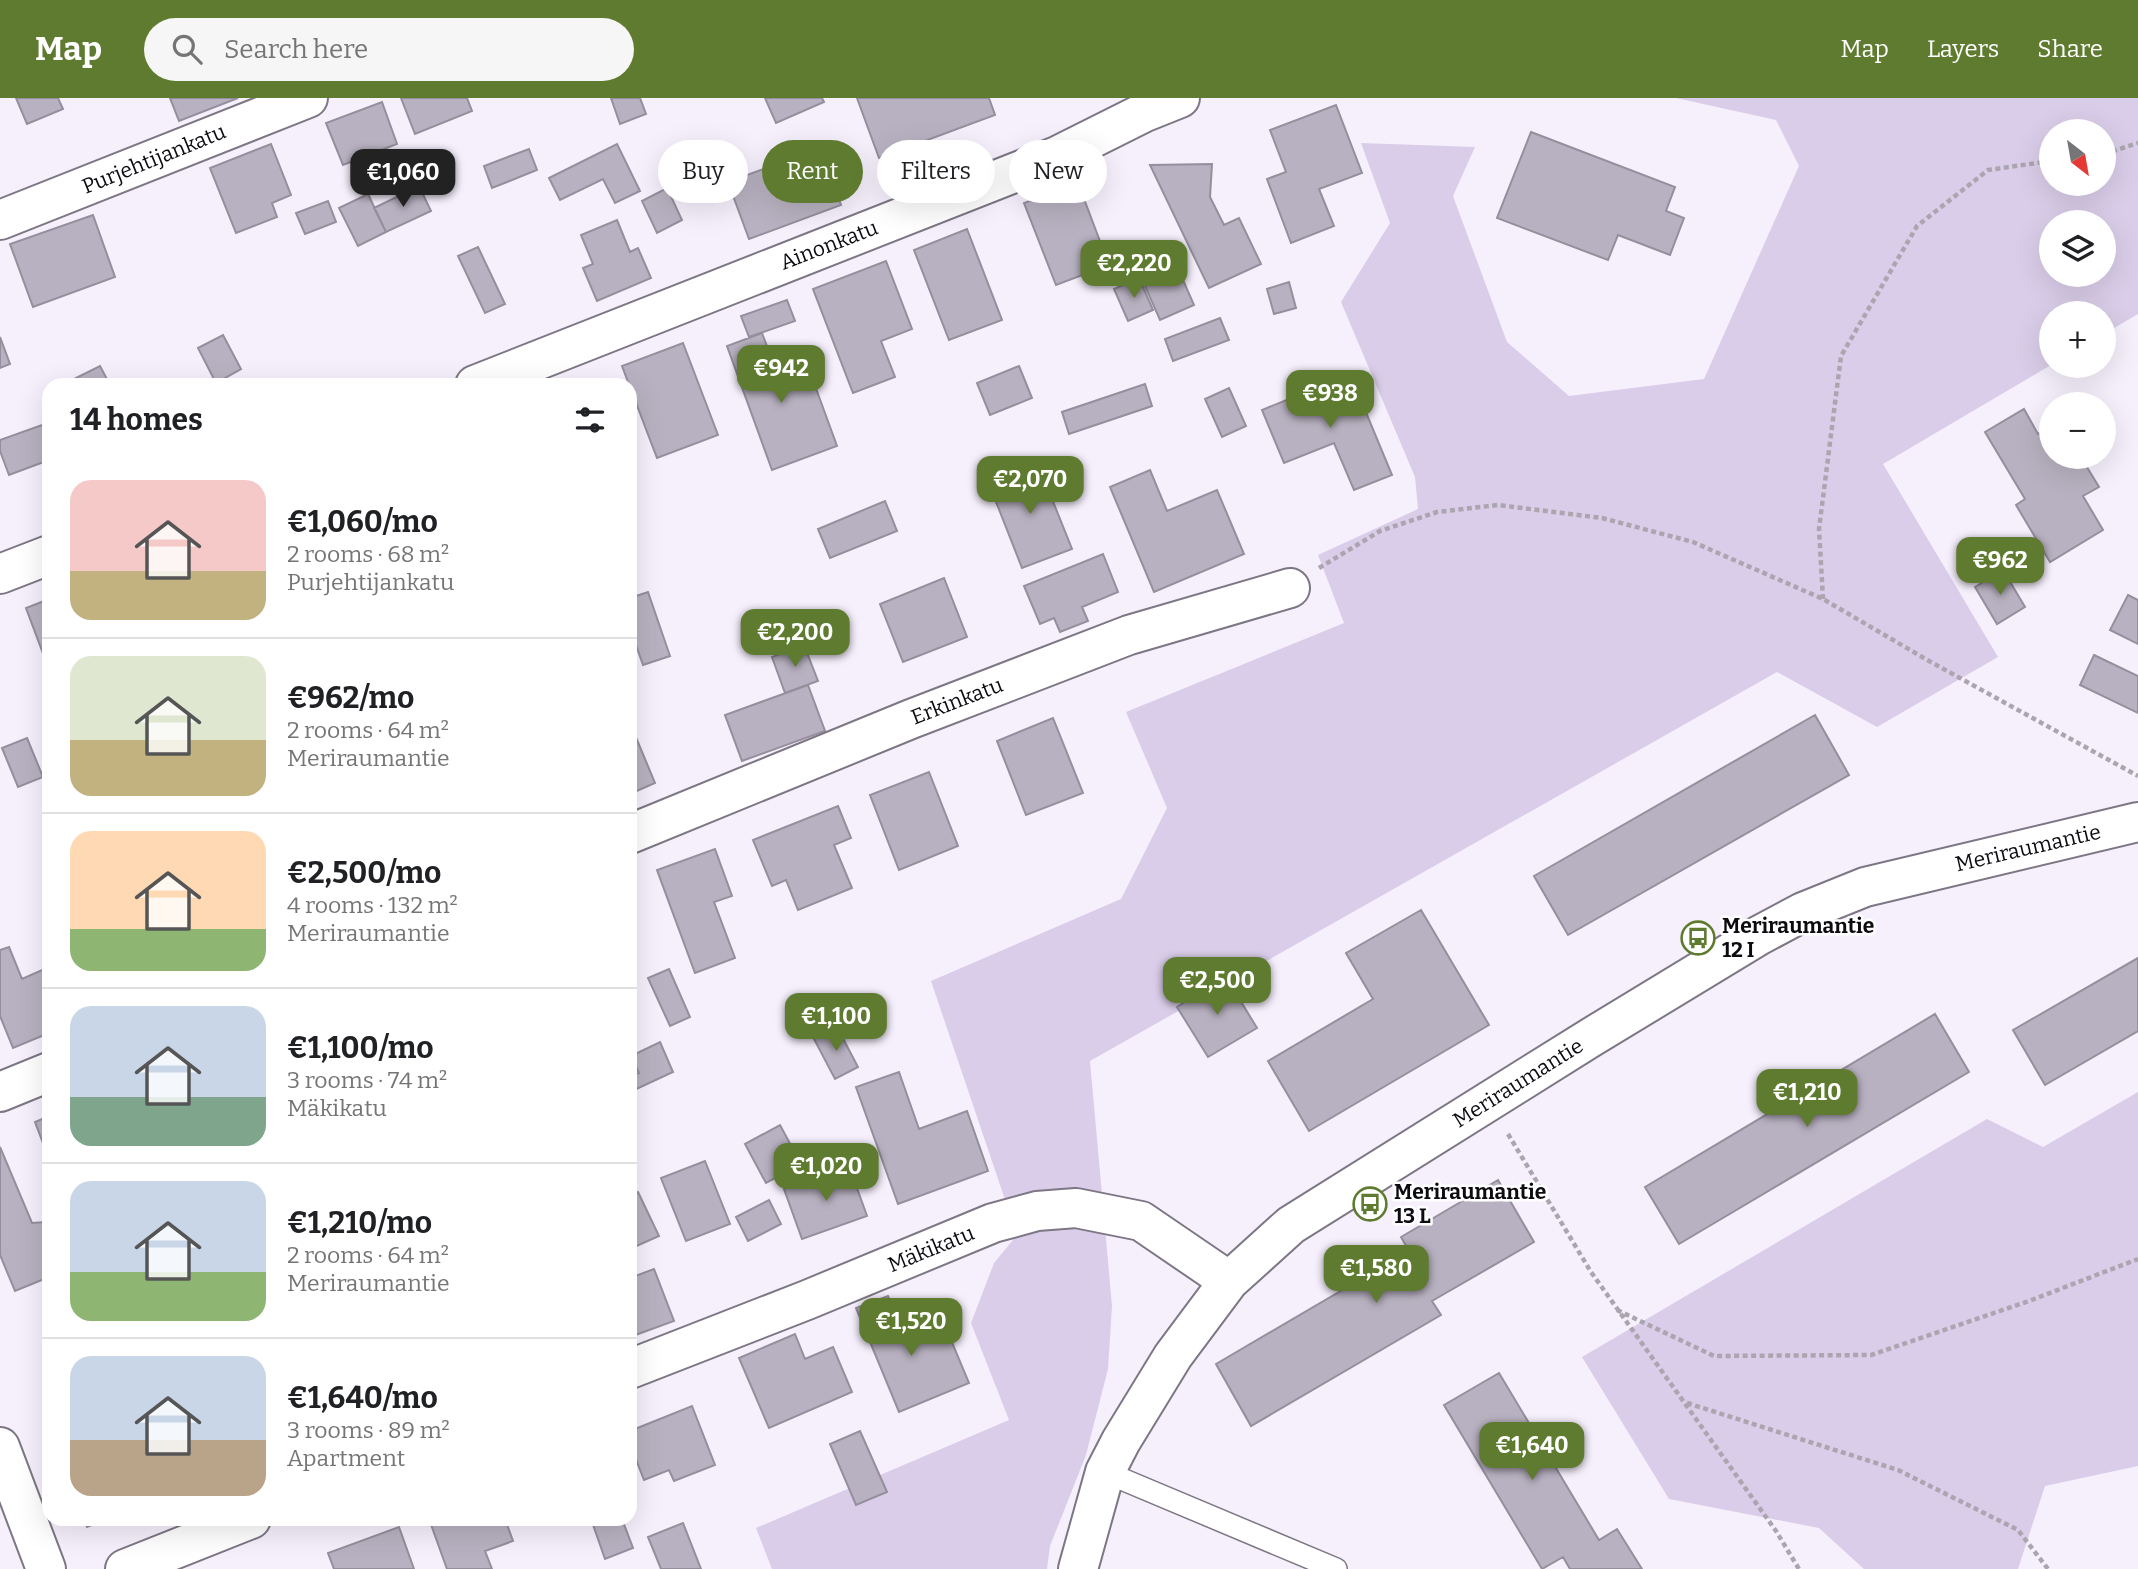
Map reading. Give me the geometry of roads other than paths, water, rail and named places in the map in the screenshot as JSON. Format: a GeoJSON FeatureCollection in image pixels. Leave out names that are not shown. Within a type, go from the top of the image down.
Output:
{"type":"FeatureCollection","features":[{"type":"Feature","properties":{"kind":"street","name":"Purjehtijankatu"},"geometry":{"type":"LineString","coordinates":[[0,219],[308,98]]}},
{"type":"Feature","properties":{"kind":"street","name":"Ainonkatu"},"geometry":{"type":"LineString","coordinates":[[493,378],[1057,156],[1180,98]]}},
{"type":"Feature","properties":{"kind":"street"},"geometry":{"type":"LineString","coordinates":[[0,574],[42,558]]}},
{"type":"Feature","properties":{"kind":"street","name":"Erkinkatu"},"geometry":{"type":"LineString","coordinates":[[637,831],[911,719],[1129,635],[1290,588]]}},
{"type":"Feature","properties":{"kind":"street","name":"Meriraumantie"},"geometry":{"type":"LineString","coordinates":[[1078,1569],[1105,1472],[1173,1356],[1229,1280],[1291,1225],[1590,1038],[1758,936],[1803,912],[1865,887],[2138,822]]}},
{"type":"Feature","properties":{"kind":"street"},"geometry":{"type":"LineString","coordinates":[[0,1092],[42,1075]]}},
{"type":"Feature","properties":{"kind":"street","name":"Mäkikatu"},"geometry":{"type":"LineString","coordinates":[[637,1366],[993,1223],[1037,1210],[1076,1208],[1141,1222],[1229,1280]]}},
{"type":"Feature","properties":{"kind":"street"},"geometry":{"type":"LineString","coordinates":[[0,1447],[47,1569]]}},
{"type":"Feature","properties":{"kind":"street"},"geometry":{"type":"LineString","coordinates":[[125,1569],[233,1526]]}},
{"type":"Feature","properties":{"kind":"lane"},"geometry":{"type":"LineString","coordinates":[[1105,1472],[1336,1569]]}},
{"type":"Feature","properties":{"kind":"place","name":"Meriraumantie 12 I"},"geometry":{"type":"Point","coordinates":[1698,938]}},
{"type":"Feature","properties":{"kind":"place","name":"Meriraumantie 13 L"},"geometry":{"type":"Point","coordinates":[1370,1204]}}]}
